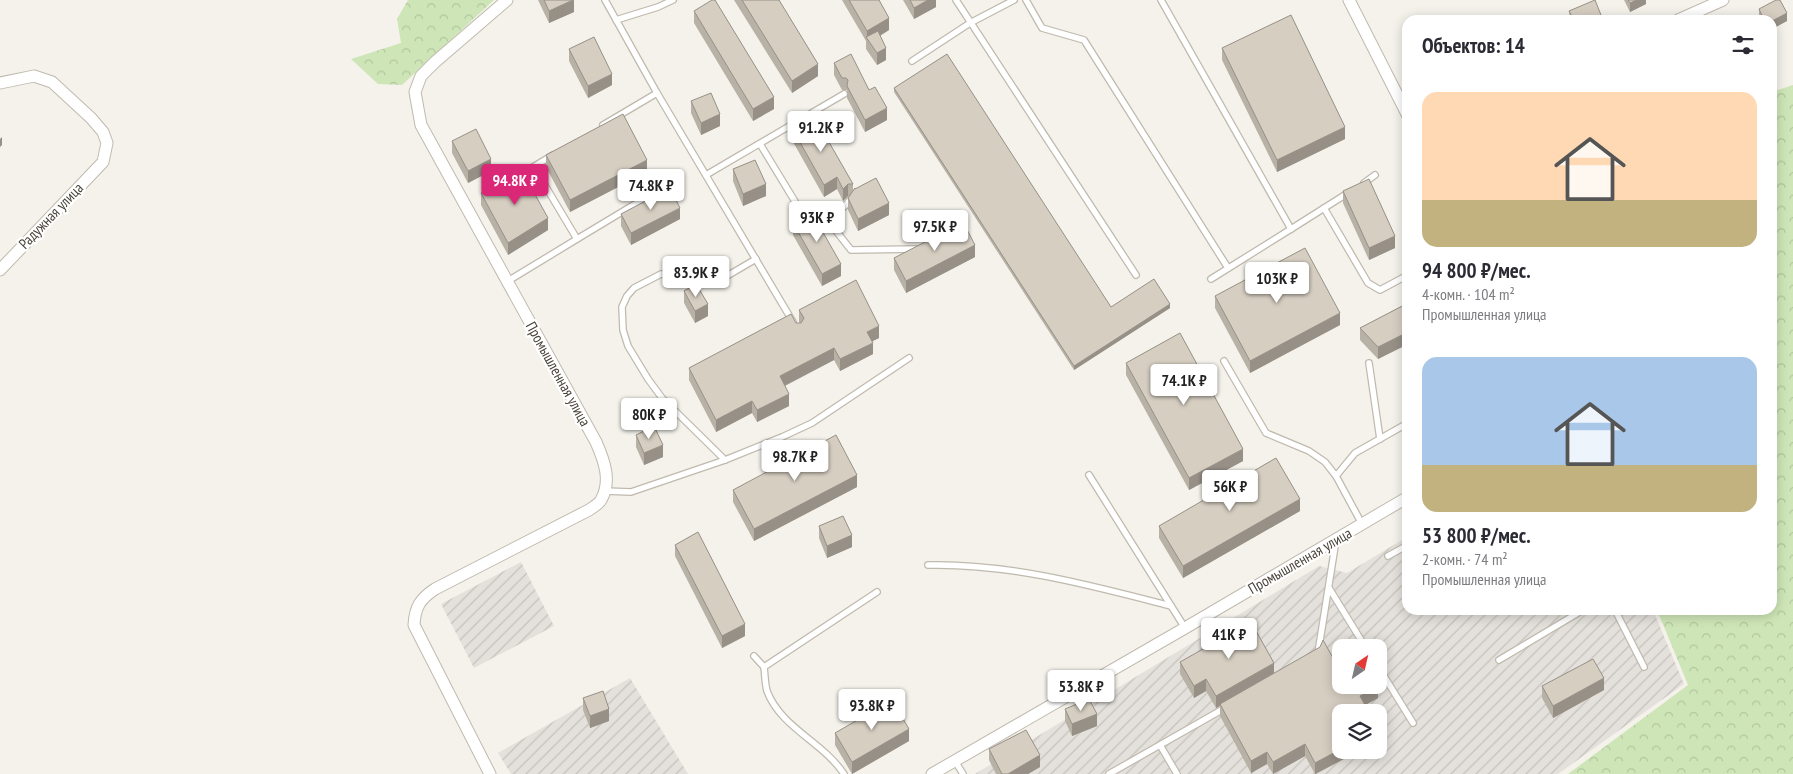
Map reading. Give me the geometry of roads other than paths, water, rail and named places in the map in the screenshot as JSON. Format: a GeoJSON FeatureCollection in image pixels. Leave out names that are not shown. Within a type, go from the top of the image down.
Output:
{"type":"FeatureCollection","features":[{"type":"Feature","properties":{"kind":"street","name":"Промышленная улица"},"geometry":{"type":"LineString","coordinates":[[507,0],[435,62],[422,76],[415,92],[421,125],[599,448],[606,467],[607,479],[604,491]]}},
{"type":"Feature","properties":{"kind":"street"},"geometry":{"type":"LineString","coordinates":[[1348,0],[1402,104]]}},
{"type":"Feature","properties":{"kind":"street"},"geometry":{"type":"LineString","coordinates":[[1689,15],[1723,0]]}},
{"type":"Feature","properties":{"kind":"street","name":"Радужная улица"},"geometry":{"type":"LineString","coordinates":[[0,83],[34,76],[52,82],[91,118],[103,132],[107,143],[102,162],[0,270]]}},
{"type":"Feature","properties":{"kind":"street"},"geometry":{"type":"LineString","coordinates":[[490,774],[414,625],[418,604],[424,596],[435,589],[589,510],[601,501],[604,491]]}},
{"type":"Feature","properties":{"kind":"street","name":"Промышленная улица"},"geometry":{"type":"LineString","coordinates":[[932,774],[1336,540],[1402,500]]}},
{"type":"Feature","properties":{"kind":"lane"},"geometry":{"type":"LineString","coordinates":[[605,0],[799,331]]}},
{"type":"Feature","properties":{"kind":"lane"},"geometry":{"type":"LineString","coordinates":[[616,20],[658,7],[673,0]]}},
{"type":"Feature","properties":{"kind":"lane"},"geometry":{"type":"LineString","coordinates":[[956,0],[1136,275]]}},
{"type":"Feature","properties":{"kind":"lane"},"geometry":{"type":"LineString","coordinates":[[912,61],[970,23],[1012,0]]}},
{"type":"Feature","properties":{"kind":"lane"},"geometry":{"type":"LineString","coordinates":[[1026,0],[1042,28],[1084,40],[1228,268]]}},
{"type":"Feature","properties":{"kind":"lane"},"geometry":{"type":"LineString","coordinates":[[1161,0],[1291,229]]}},
{"type":"Feature","properties":{"kind":"lane"},"geometry":{"type":"LineString","coordinates":[[600,127],[658,93]]}},
{"type":"Feature","properties":{"kind":"lane"},"geometry":{"type":"LineString","coordinates":[[706,175],[844,94]]}},
{"type":"Feature","properties":{"kind":"lane"},"geometry":{"type":"LineString","coordinates":[[760,144],[802,213],[826,218],[851,250],[919,249]]}},
{"type":"Feature","properties":{"kind":"lane"},"geometry":{"type":"LineString","coordinates":[[508,182],[558,152]]}},
{"type":"Feature","properties":{"kind":"lane"},"geometry":{"type":"LineString","coordinates":[[534,167],[577,239]]}},
{"type":"Feature","properties":{"kind":"lane"},"geometry":{"type":"LineString","coordinates":[[1361,185],[1375,175]]}},
{"type":"Feature","properties":{"kind":"lane"},"geometry":{"type":"LineString","coordinates":[[508,282],[670,184]]}},
{"type":"Feature","properties":{"kind":"lane"},"geometry":{"type":"LineString","coordinates":[[1211,279],[1353,189]]}},
{"type":"Feature","properties":{"kind":"lane"},"geometry":{"type":"LineString","coordinates":[[826,218],[845,206],[850,200]]}},
{"type":"Feature","properties":{"kind":"lane"},"geometry":{"type":"LineString","coordinates":[[1324,208],[1368,282],[1380,290],[1402,278]]}},
{"type":"Feature","properties":{"kind":"lane"},"geometry":{"type":"LineString","coordinates":[[725,460],[662,398],[644,373],[628,346],[623,330],[622,307],[627,296],[634,288],[661,274],[715,283],[756,259]]}},
{"type":"Feature","properties":{"kind":"lane"},"geometry":{"type":"LineString","coordinates":[[604,491],[631,492],[725,460],[782,437],[812,423],[909,358]]}},
{"type":"Feature","properties":{"kind":"lane"},"geometry":{"type":"LineString","coordinates":[[1224,362],[1266,433],[1310,451],[1325,462],[1336,476],[1362,524]]}},
{"type":"Feature","properties":{"kind":"lane"},"geometry":{"type":"LineString","coordinates":[[1369,363],[1380,439]]}},
{"type":"Feature","properties":{"kind":"lane"},"geometry":{"type":"LineString","coordinates":[[1336,476],[1355,453],[1402,426]]}},
{"type":"Feature","properties":{"kind":"lane"},"geometry":{"type":"LineString","coordinates":[[1089,475],[1185,628]]}},
{"type":"Feature","properties":{"kind":"lane"},"geometry":{"type":"LineString","coordinates":[[1310,660],[1318,655],[1336,540]]}},
{"type":"Feature","properties":{"kind":"lane"},"geometry":{"type":"LineString","coordinates":[[1388,556],[1402,548]]}},
{"type":"Feature","properties":{"kind":"lane"},"geometry":{"type":"LineString","coordinates":[[928,565],[959,565],[1000,569],[1093,586],[1171,606]]}},
{"type":"Feature","properties":{"kind":"lane"},"geometry":{"type":"LineString","coordinates":[[1329,588],[1360,639]]}},
{"type":"Feature","properties":{"kind":"lane"},"geometry":{"type":"LineString","coordinates":[[764,667],[877,592]]}},
{"type":"Feature","properties":{"kind":"lane"},"geometry":{"type":"LineString","coordinates":[[1499,660],[1575,615]]}},
{"type":"Feature","properties":{"kind":"lane"},"geometry":{"type":"LineString","coordinates":[[1618,615],[1644,667]]}},
{"type":"Feature","properties":{"kind":"lane"},"geometry":{"type":"LineString","coordinates":[[754,656],[764,667],[767,690],[778,710],[792,726],[828,754],[844,774]]}},
{"type":"Feature","properties":{"kind":"lane"},"geometry":{"type":"LineString","coordinates":[[1388,683],[1413,723]]}},
{"type":"Feature","properties":{"kind":"lane"},"geometry":{"type":"LineString","coordinates":[[1109,774],[1235,703]]}},
{"type":"Feature","properties":{"kind":"lane"},"geometry":{"type":"LineString","coordinates":[[1160,745],[1177,774]]}},
{"type":"Feature","properties":{"kind":"lane"},"geometry":{"type":"LineString","coordinates":[[955,761],[963,774]]}}]}
